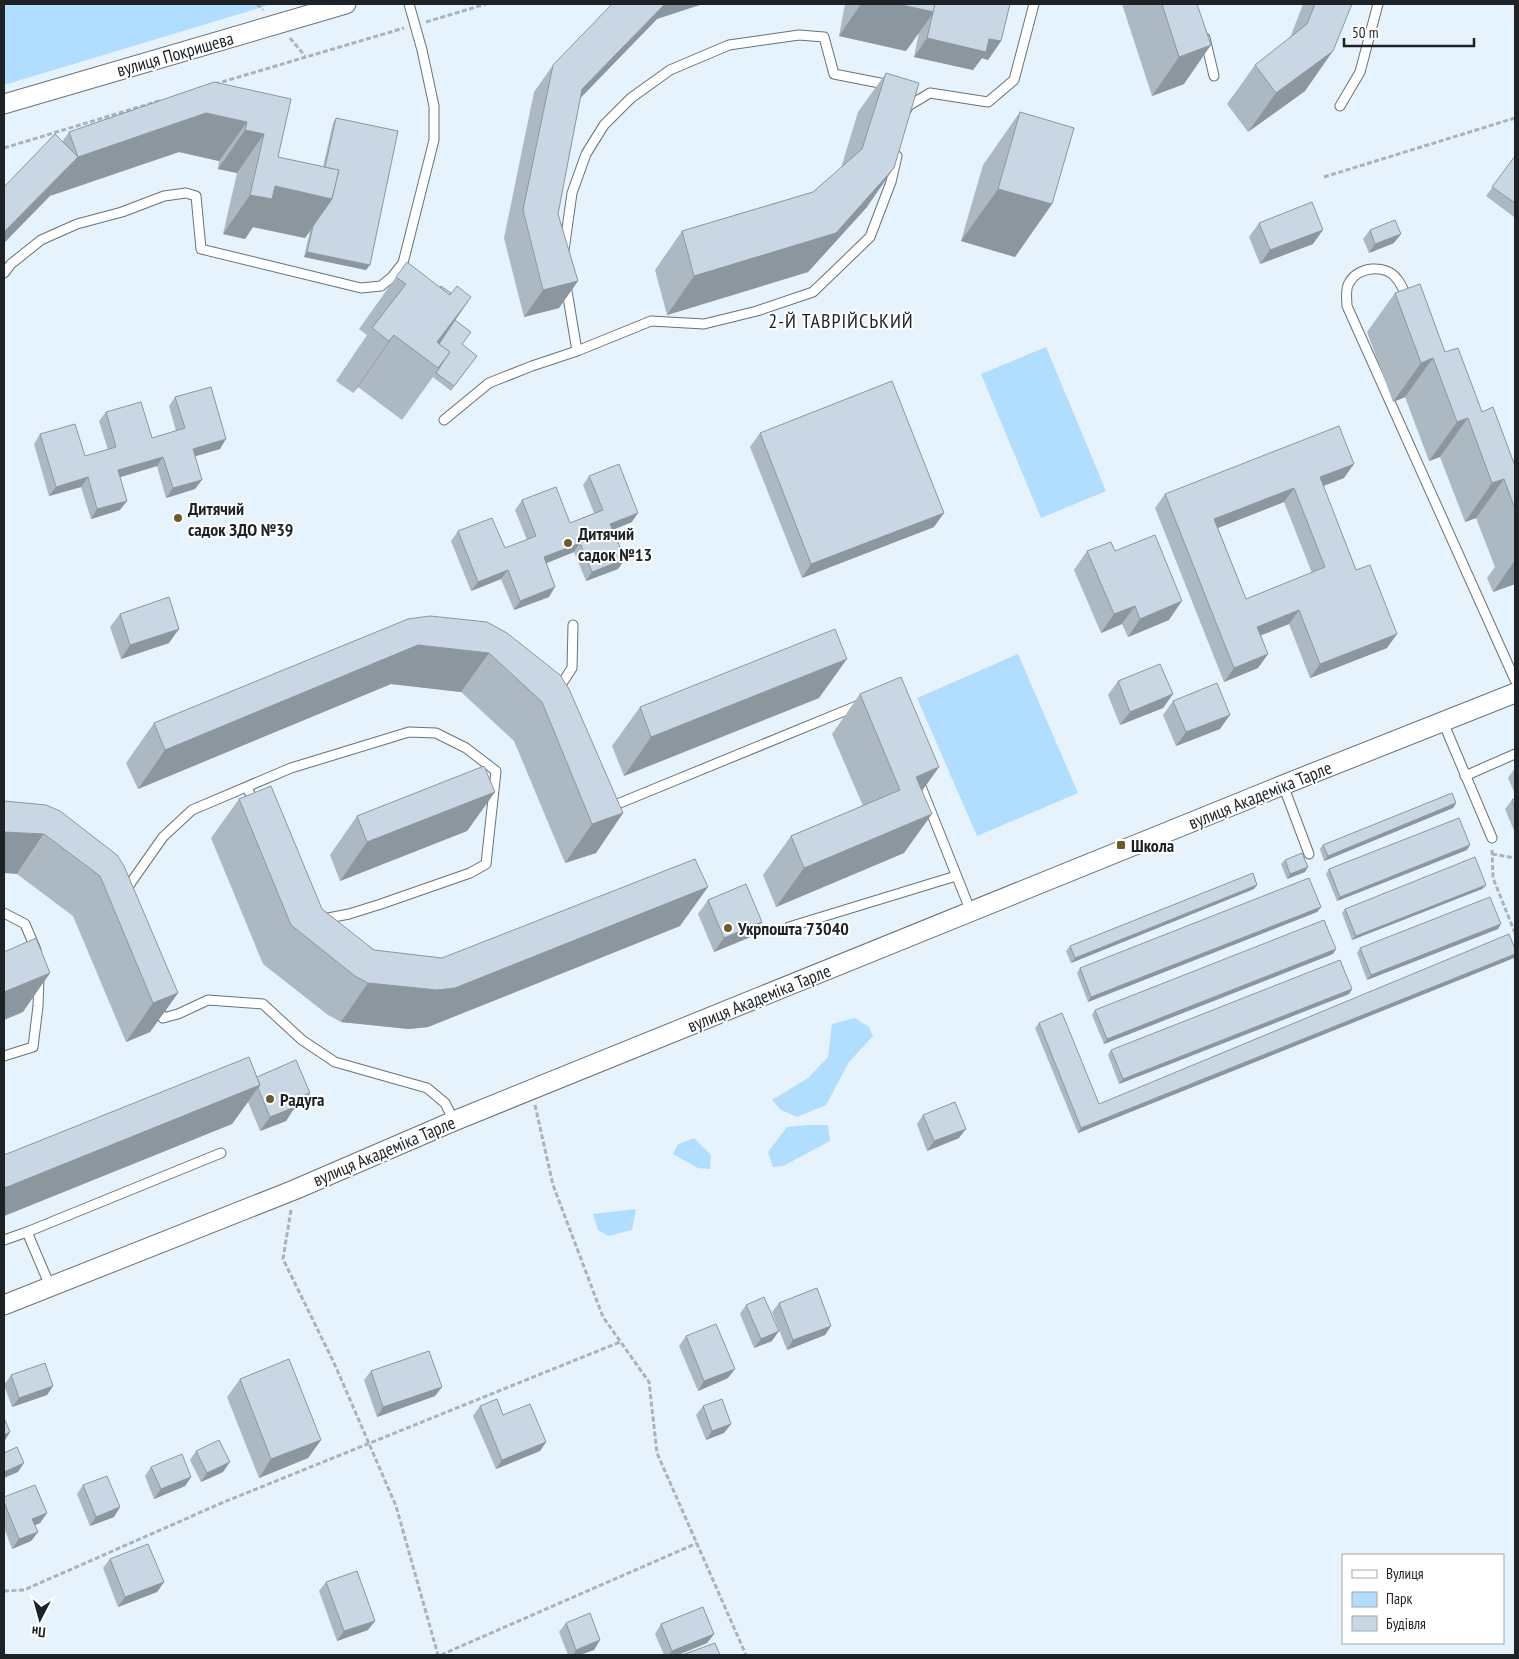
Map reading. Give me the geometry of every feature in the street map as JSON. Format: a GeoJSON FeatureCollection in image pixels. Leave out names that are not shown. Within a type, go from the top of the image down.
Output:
{"type":"FeatureCollection","features":[{"type":"Feature","properties":{"kind":"street","name":"вулиця Покришева"},"geometry":{"type":"LineString","coordinates":[[4,104],[346,4]]}},
{"type":"Feature","properties":{"kind":"street","name":"вулиця Академіка Тарле"},"geometry":{"type":"LineString","coordinates":[[4,1305],[294,1190],[454,1121],[1515,692]]}},
{"type":"Feature","properties":{"kind":"lane"},"geometry":{"type":"LineString","coordinates":[[4,273],[11,264],[41,240],[77,224],[122,212],[164,196],[186,193],[196,196],[201,249],[361,288],[381,286],[392,277],[403,263],[434,140],[434,106],[409,4]]}},
{"type":"Feature","properties":{"kind":"lane"},"geometry":{"type":"LineString","coordinates":[[911,90],[988,102],[1014,80],[1034,4]]}},
{"type":"Feature","properties":{"kind":"lane"},"geometry":{"type":"LineString","coordinates":[[1340,106],[1360,72],[1378,4]]}},
{"type":"Feature","properties":{"kind":"lane"},"geometry":{"type":"LineString","coordinates":[[1203,31],[1214,76]]}},
{"type":"Feature","properties":{"kind":"lane"},"geometry":{"type":"LineString","coordinates":[[562,260],[572,193],[586,154],[604,126],[631,98],[670,70],[729,44],[799,35],[824,37],[834,74],[901,88]]}},
{"type":"Feature","properties":{"kind":"lane"},"geometry":{"type":"LineString","coordinates":[[906,116],[908,106],[930,93]]}},
{"type":"Feature","properties":{"kind":"lane"},"geometry":{"type":"LineString","coordinates":[[444,420],[489,383],[576,351],[651,320],[704,324],[757,311],[813,292],[870,237],[891,182],[899,144]]}},
{"type":"Feature","properties":{"kind":"lane"},"geometry":{"type":"LineString","coordinates":[[1411,306],[1398,279],[1383,270],[1363,271],[1354,275],[1348,284],[1347,306],[1515,680]]}},
{"type":"Feature","properties":{"kind":"lane"},"geometry":{"type":"LineString","coordinates":[[565,277],[576,351]]}},
{"type":"Feature","properties":{"kind":"lane"},"geometry":{"type":"LineString","coordinates":[[558,701],[556,693],[572,668],[573,625]]}},
{"type":"Feature","properties":{"kind":"lane"},"geometry":{"type":"LineString","coordinates":[[603,798],[615,805],[865,702]]}},
{"type":"Feature","properties":{"kind":"lane"},"geometry":{"type":"LineString","coordinates":[[1443,722],[1492,838]]}},
{"type":"Feature","properties":{"kind":"lane"},"geometry":{"type":"LineString","coordinates":[[124,899],[125,890],[163,837],[192,810],[291,768],[410,732],[436,733],[466,748],[496,771],[486,864],[470,873],[373,907],[313,921]]}},
{"type":"Feature","properties":{"kind":"lane"},"geometry":{"type":"LineString","coordinates":[[1466,776],[1515,754]]}},
{"type":"Feature","properties":{"kind":"lane"},"geometry":{"type":"LineString","coordinates":[[913,768],[971,912]]}},
{"type":"Feature","properties":{"kind":"lane"},"geometry":{"type":"LineString","coordinates":[[1283,785],[1309,854]]}},
{"type":"Feature","properties":{"kind":"lane"},"geometry":{"type":"LineString","coordinates":[[247,787],[258,811]]}},
{"type":"Feature","properties":{"kind":"lane"},"geometry":{"type":"LineString","coordinates":[[789,927],[956,876]]}},
{"type":"Feature","properties":{"kind":"lane"},"geometry":{"type":"LineString","coordinates":[[4,913],[25,924],[40,965],[33,1047],[4,1056]]}},
{"type":"Feature","properties":{"kind":"lane"},"geometry":{"type":"LineString","coordinates":[[153,998],[163,1018],[178,1014],[208,1000],[263,1004],[302,1040],[335,1062],[427,1088],[445,1103],[454,1121]]}},
{"type":"Feature","properties":{"kind":"lane"},"geometry":{"type":"LineString","coordinates":[[4,1240],[221,1153]]}},
{"type":"Feature","properties":{"kind":"lane"},"geometry":{"type":"LineString","coordinates":[[27,1232],[50,1286]]}},
{"type":"Feature","properties":{"kind":"path"},"geometry":{"type":"LineString","coordinates":[[212,85],[486,4]]}},
{"type":"Feature","properties":{"kind":"path"},"geometry":{"type":"LineString","coordinates":[[5,148],[166,99]]}},
{"type":"Feature","properties":{"kind":"path"},"geometry":{"type":"LineString","coordinates":[[1324,177],[1515,118]]}},
{"type":"Feature","properties":{"kind":"path"},"geometry":{"type":"LineString","coordinates":[[1492,838],[1493,878],[1515,933]]}},
{"type":"Feature","properties":{"kind":"path"},"geometry":{"type":"LineString","coordinates":[[1492,854],[1515,858]]}},
{"type":"Feature","properties":{"kind":"path"},"geometry":{"type":"LineString","coordinates":[[531,1090],[543,1134],[553,1185],[603,1317],[649,1382],[657,1453],[746,1655]]}},
{"type":"Feature","properties":{"kind":"path"},"geometry":{"type":"LineString","coordinates":[[294,1190],[283,1259],[335,1364],[396,1506],[440,1655],[697,1543]]}},
{"type":"Feature","properties":{"kind":"path"},"geometry":{"type":"LineString","coordinates":[[4,1591],[24,1590],[224,1502],[620,1342]]}},
{"type":"Feature","properties":{"kind":"green space"},"geometry":{"type":"Polygon","coordinates":[[[4,4],[269,4],[4,85],[4,4]]]}},
{"type":"Feature","properties":{"kind":"green space"},"geometry":{"type":"Polygon","coordinates":[[[1046,347],[1106,491],[1041,518],[981,374],[1046,347]]]}},
{"type":"Feature","properties":{"kind":"green space"},"geometry":{"type":"Polygon","coordinates":[[[1018,654],[1078,793],[977,836],[917,698],[1018,654]]]}},
{"type":"Feature","properties":{"kind":"green space"},"geometry":{"type":"Polygon","coordinates":[[[855,1018],[869,1027],[873,1036],[849,1062],[826,1105],[797,1117],[781,1110],[772,1100],[808,1078],[828,1057],[832,1024],[855,1018]]]}},
{"type":"Feature","properties":{"kind":"green space"},"geometry":{"type":"Polygon","coordinates":[[[828,1125],[830,1141],[783,1166],[773,1167],[768,1152],[787,1127],[828,1125]]]}},
{"type":"Feature","properties":{"kind":"green space"},"geometry":{"type":"Polygon","coordinates":[[[694,1138],[711,1155],[710,1169],[698,1168],[673,1154],[678,1144],[694,1138]]]}},
{"type":"Feature","properties":{"kind":"green space"},"geometry":{"type":"Polygon","coordinates":[[[636,1209],[632,1230],[608,1236],[598,1230],[593,1214],[636,1209]]]}},
{"type":"Feature","properties":{"kind":"building"},"geometry":{"type":"Polygon","coordinates":[[[612,4],[665,4],[582,89],[558,214],[578,281],[543,290],[523,210],[553,65],[612,4]]]}},
{"type":"Feature","properties":{"kind":"building"},"geometry":{"type":"Polygon","coordinates":[[[897,4],[935,4],[934,12],[897,4]]]}},
{"type":"Feature","properties":{"kind":"building"},"geometry":{"type":"Polygon","coordinates":[[[935,4],[1010,4],[1001,41],[989,39],[986,52],[927,38],[935,4]]]}},
{"type":"Feature","properties":{"kind":"building"},"geometry":{"type":"Polygon","coordinates":[[[1162,4],[1197,4],[1211,45],[1179,57],[1162,4]]]}},
{"type":"Feature","properties":{"kind":"building"},"geometry":{"type":"Polygon","coordinates":[[[1315,4],[1352,4],[1333,51],[1276,93],[1255,65],[1307,24],[1315,4]]]}},
{"type":"Feature","properties":{"kind":"building"},"geometry":{"type":"Polygon","coordinates":[[[886,73],[919,83],[894,168],[836,233],[694,276],[682,231],[813,192],[862,149],[886,73]]]}},
{"type":"Feature","properties":{"kind":"building"},"geometry":{"type":"Polygon","coordinates":[[[214,82],[291,99],[278,157],[339,170],[332,199],[275,186],[272,199],[250,195],[264,134],[245,130],[247,122],[206,113],[78,157],[69,132],[214,82]]]}},
{"type":"Feature","properties":{"kind":"building"},"geometry":{"type":"Polygon","coordinates":[[[1020,112],[1074,128],[1052,204],[998,189],[1020,112]]]}},
{"type":"Feature","properties":{"kind":"building"},"geometry":{"type":"Polygon","coordinates":[[[336,118],[398,131],[370,265],[307,252],[313,226],[332,199],[339,170],[325,167],[336,118]]]}},
{"type":"Feature","properties":{"kind":"building"},"geometry":{"type":"Polygon","coordinates":[[[55,134],[78,157],[4,232],[4,187],[55,134]]]}},
{"type":"Feature","properties":{"kind":"building"},"geometry":{"type":"Polygon","coordinates":[[[1515,156],[1515,203],[1492,187],[1515,156]]]}},
{"type":"Feature","properties":{"kind":"building"},"geometry":{"type":"Polygon","coordinates":[[[1312,202],[1323,230],[1270,250],[1259,223],[1312,202]]]}},
{"type":"Feature","properties":{"kind":"building"},"geometry":{"type":"Polygon","coordinates":[[[1395,220],[1401,234],[1375,244],[1370,230],[1395,220]]]}},
{"type":"Feature","properties":{"kind":"building"},"geometry":{"type":"Polygon","coordinates":[[[407,262],[450,295],[457,286],[471,297],[437,342],[450,352],[438,368],[394,335],[389,341],[372,328],[406,284],[396,277],[407,262]]]}},
{"type":"Feature","properties":{"kind":"building"},"geometry":{"type":"Polygon","coordinates":[[[1420,284],[1445,352],[1458,348],[1482,412],[1493,407],[1515,466],[1515,509],[1504,479],[1492,483],[1468,418],[1457,422],[1433,358],[1421,363],[1395,293],[1420,284]]]}},
{"type":"Feature","properties":{"kind":"building"},"geometry":{"type":"Polygon","coordinates":[[[440,287],[451,293],[450,295],[440,287]]]}},
{"type":"Feature","properties":{"kind":"building"},"geometry":{"type":"Polygon","coordinates":[[[455,320],[471,332],[462,344],[477,356],[454,386],[436,373],[450,352],[439,344],[455,320]]]}},
{"type":"Feature","properties":{"kind":"building"},"geometry":{"type":"Polygon","coordinates":[[[892,381],[944,513],[811,564],[760,433],[892,381]]]}},
{"type":"Feature","properties":{"kind":"building"},"geometry":{"type":"Polygon","coordinates":[[[211,387],[226,439],[193,449],[202,480],[173,488],[163,457],[118,470],[127,501],[97,509],[88,477],[56,487],[40,434],[75,424],[85,456],[116,447],[106,412],[141,402],[152,438],[185,428],[175,397],[211,387]]]}},
{"type":"Feature","properties":{"kind":"building"},"geometry":{"type":"Polygon","coordinates":[[[1339,426],[1354,464],[1320,477],[1356,570],[1370,565],[1397,634],[1320,664],[1299,610],[1257,627],[1268,654],[1234,668],[1165,494],[1339,426]],[[1294,488],[1214,519],[1246,599],[1325,567],[1294,488]]]}},
{"type":"Feature","properties":{"kind":"building","name":"Дитячий садок №13"},"geometry":{"type":"Polygon","coordinates":[[[619,464],[638,513],[610,524],[625,559],[592,572],[580,543],[544,557],[555,587],[520,601],[508,570],[478,582],[458,531],[492,518],[505,548],[536,536],[522,500],[556,487],[570,523],[603,510],[589,476],[619,464]]]}},
{"type":"Feature","properties":{"kind":"building"},"geometry":{"type":"Polygon","coordinates":[[[1155,535],[1182,601],[1140,619],[1135,606],[1114,614],[1087,551],[1111,542],[1115,551],[1155,535]]]}},
{"type":"Feature","properties":{"kind":"building"},"geometry":{"type":"Polygon","coordinates":[[[169,597],[179,629],[130,645],[120,614],[169,597]]]}},
{"type":"Feature","properties":{"kind":"building"},"geometry":{"type":"Polygon","coordinates":[[[430,616],[487,622],[507,633],[560,675],[569,689],[623,813],[592,824],[542,702],[489,653],[418,645],[165,750],[154,723],[408,619],[430,616]]]}},
{"type":"Feature","properties":{"kind":"building"},"geometry":{"type":"Polygon","coordinates":[[[835,629],[847,659],[651,737],[640,707],[835,629]]]}},
{"type":"Feature","properties":{"kind":"building"},"geometry":{"type":"Polygon","coordinates":[[[1160,664],[1173,694],[1130,712],[1118,681],[1160,664]]]}},
{"type":"Feature","properties":{"kind":"building"},"geometry":{"type":"Polygon","coordinates":[[[901,677],[939,767],[916,777],[932,814],[804,868],[791,836],[900,790],[860,694],[901,677]]]}},
{"type":"Feature","properties":{"kind":"building"},"geometry":{"type":"Polygon","coordinates":[[[1217,683],[1230,715],[1186,732],[1173,701],[1217,683]]]}},
{"type":"Feature","properties":{"kind":"building"},"geometry":{"type":"Polygon","coordinates":[[[484,766],[495,792],[367,842],[357,816],[484,766]]]}},
{"type":"Feature","properties":{"kind":"building"},"geometry":{"type":"Polygon","coordinates":[[[271,786],[322,909],[374,950],[442,958],[695,859],[708,887],[455,988],[437,990],[368,983],[355,976],[291,925],[239,799],[271,786]]]}},
{"type":"Feature","properties":{"kind":"building"},"geometry":{"type":"Polygon","coordinates":[[[1452,793],[1456,803],[1328,856],[1323,845],[1452,793]]]}},
{"type":"Feature","properties":{"kind":"building"},"geometry":{"type":"Polygon","coordinates":[[[4,801],[46,805],[60,811],[117,855],[124,866],[178,993],[153,1003],[100,876],[44,834],[4,832],[4,801]]]}},
{"type":"Feature","properties":{"kind":"building"},"geometry":{"type":"Polygon","coordinates":[[[1459,818],[1470,845],[1340,897],[1329,869],[1459,818]]]}},
{"type":"Feature","properties":{"kind":"building"},"geometry":{"type":"Polygon","coordinates":[[[1302,853],[1308,867],[1290,874],[1285,860],[1302,853]]]}},
{"type":"Feature","properties":{"kind":"building"},"geometry":{"type":"Polygon","coordinates":[[[1475,857],[1486,885],[1356,936],[1345,909],[1475,857]]]}},
{"type":"Feature","properties":{"kind":"building"},"geometry":{"type":"Polygon","coordinates":[[[1253,873],[1257,885],[1075,958],[1070,946],[1253,873]]]}},
{"type":"Feature","properties":{"kind":"building"},"geometry":{"type":"Polygon","coordinates":[[[1309,878],[1321,907],[1091,997],[1080,968],[1309,878]]]}},
{"type":"Feature","properties":{"kind":"building"},"geometry":{"type":"Polygon","coordinates":[[[746,884],[762,922],[724,938],[708,900],[746,884]]]}},
{"type":"Feature","properties":{"kind":"building"},"geometry":{"type":"Polygon","coordinates":[[[1490,897],[1501,924],[1371,975],[1360,948],[1490,897]]]}},
{"type":"Feature","properties":{"kind":"building"},"geometry":{"type":"Polygon","coordinates":[[[1324,920],[1336,949],[1107,1039],[1095,1010],[1324,920]]]}},
{"type":"Feature","properties":{"kind":"building"},"geometry":{"type":"Polygon","coordinates":[[[1509,934],[1515,954],[1081,1128],[1039,1023],[1062,1013],[1099,1104],[1509,934]]]}},
{"type":"Feature","properties":{"kind":"building"},"geometry":{"type":"Polygon","coordinates":[[[36,938],[50,973],[4,992],[4,952],[36,938]]]}},
{"type":"Feature","properties":{"kind":"building"},"geometry":{"type":"Polygon","coordinates":[[[1340,960],[1352,989],[1123,1079],[1111,1050],[1340,960]]]}},
{"type":"Feature","properties":{"kind":"building"},"geometry":{"type":"Polygon","coordinates":[[[249,1057],[260,1085],[4,1187],[4,1155],[249,1057]]]}},
{"type":"Feature","properties":{"kind":"building"},"geometry":{"type":"Polygon","coordinates":[[[296,1060],[310,1093],[293,1100],[295,1107],[270,1117],[258,1088],[260,1085],[257,1077],[296,1060]]]}},
{"type":"Feature","properties":{"kind":"building"},"geometry":{"type":"Polygon","coordinates":[[[955,1102],[966,1129],[934,1141],[923,1115],[955,1102]]]}},
{"type":"Feature","properties":{"kind":"building"},"geometry":{"type":"Polygon","coordinates":[[[817,1288],[831,1326],[793,1340],[779,1303],[817,1288]]]}},
{"type":"Feature","properties":{"kind":"building"},"geometry":{"type":"Polygon","coordinates":[[[764,1297],[779,1331],[761,1339],[746,1305],[764,1297]]]}},
{"type":"Feature","properties":{"kind":"building"},"geometry":{"type":"Polygon","coordinates":[[[716,1324],[735,1369],[704,1381],[686,1336],[716,1324]]]}},
{"type":"Feature","properties":{"kind":"building"},"geometry":{"type":"Polygon","coordinates":[[[429,1351],[442,1387],[383,1407],[371,1371],[429,1351]]]}},
{"type":"Feature","properties":{"kind":"building"},"geometry":{"type":"Polygon","coordinates":[[[289,1359],[321,1440],[271,1459],[240,1379],[289,1359]]]}},
{"type":"Feature","properties":{"kind":"building"},"geometry":{"type":"Polygon","coordinates":[[[45,1363],[53,1386],[19,1398],[11,1375],[45,1363]]]}},
{"type":"Feature","properties":{"kind":"building"},"geometry":{"type":"Polygon","coordinates":[[[497,1399],[503,1415],[530,1404],[546,1442],[502,1460],[480,1406],[497,1399]]]}},
{"type":"Feature","properties":{"kind":"building"},"geometry":{"type":"Polygon","coordinates":[[[722,1399],[731,1424],[712,1431],[703,1406],[722,1399]]]}},
{"type":"Feature","properties":{"kind":"building"},"geometry":{"type":"Polygon","coordinates":[[[4,1418],[10,1432],[4,1435],[4,1418]]]}},
{"type":"Feature","properties":{"kind":"building"},"geometry":{"type":"Polygon","coordinates":[[[219,1440],[230,1462],[207,1473],[196,1451],[219,1440]]]}},
{"type":"Feature","properties":{"kind":"building"},"geometry":{"type":"Polygon","coordinates":[[[17,1447],[24,1463],[4,1472],[4,1453],[17,1447]]]}},
{"type":"Feature","properties":{"kind":"building"},"geometry":{"type":"Polygon","coordinates":[[[182,1454],[191,1477],[161,1489],[151,1467],[182,1454]]]}},
{"type":"Feature","properties":{"kind":"building"},"geometry":{"type":"Polygon","coordinates":[[[107,1476],[120,1507],[96,1517],[83,1485],[107,1476]]]}},
{"type":"Feature","properties":{"kind":"building"},"geometry":{"type":"Polygon","coordinates":[[[35,1485],[47,1513],[32,1519],[38,1532],[19,1539],[4,1502],[4,1497],[35,1485]]]}},
{"type":"Feature","properties":{"kind":"building"},"geometry":{"type":"Polygon","coordinates":[[[148,1544],[164,1582],[125,1597],[110,1559],[148,1544]]]}},
{"type":"Feature","properties":{"kind":"building"},"geometry":{"type":"Polygon","coordinates":[[[357,1571],[375,1621],[344,1631],[326,1582],[357,1571]]]}},
{"type":"Feature","properties":{"kind":"building"},"geometry":{"type":"Polygon","coordinates":[[[703,1607],[714,1634],[672,1651],[661,1624],[703,1607]]]}},
{"type":"Feature","properties":{"kind":"building"},"geometry":{"type":"Polygon","coordinates":[[[590,1613],[600,1640],[576,1650],[566,1623],[590,1613]]]}},
{"type":"Feature","properties":{"kind":"building"},"geometry":{"type":"Polygon","coordinates":[[[715,1643],[720,1655],[682,1655],[715,1643]]]}},
{"type":"Feature","properties":{"kind":"place","name":"Дитячий садок ЗДО №39"},"geometry":{"type":"Point","coordinates":[178,518]}},
{"type":"Feature","properties":{"kind":"place","name":"Дитячий садок №13"},"geometry":{"type":"Point","coordinates":[568,543]}},
{"type":"Feature","properties":{"kind":"place","name":"Школа"},"geometry":{"type":"Point","coordinates":[1121,845]}},
{"type":"Feature","properties":{"kind":"place","name":"Укрпошта 73040"},"geometry":{"type":"Point","coordinates":[728,928]}},
{"type":"Feature","properties":{"kind":"place","name":"Радуга"},"geometry":{"type":"Point","coordinates":[270,1099]}},
{"type":"Feature","properties":{"kind":"district","name":"2-Й ТАВРІЙСЬКИЙ"},"geometry":{"type":"Point","coordinates":[841,321]}}]}
